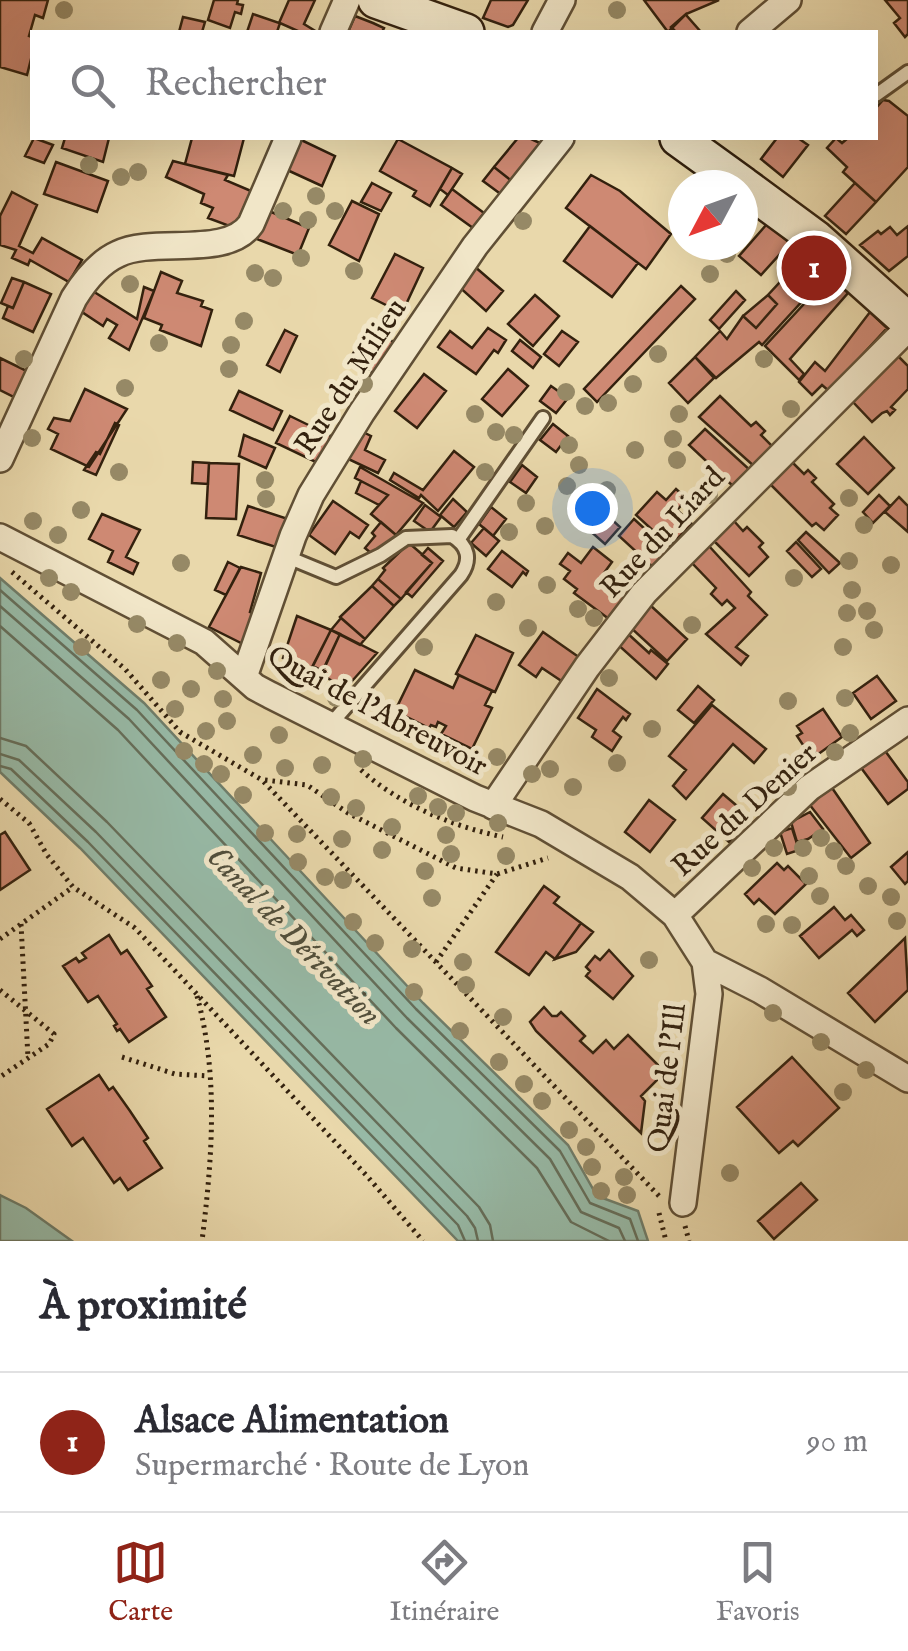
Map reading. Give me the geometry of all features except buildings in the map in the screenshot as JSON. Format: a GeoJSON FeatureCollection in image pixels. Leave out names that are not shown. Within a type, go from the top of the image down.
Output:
{"type":"FeatureCollection","features":[{"type":"Feature","properties":{"kind":"main road"},"geometry":{"type":"LineString","coordinates":[[376,0],[460,30]]}},
{"type":"Feature","properties":{"kind":"main road"},"geometry":{"type":"LineString","coordinates":[[681,140],[722,170]]}},
{"type":"Feature","properties":{"kind":"main road"},"geometry":{"type":"LineString","coordinates":[[758,196],[815,238],[908,325]]}},
{"type":"Feature","properties":{"kind":"street"},"geometry":{"type":"LineString","coordinates":[[334,30],[347,0]]}},
{"type":"Feature","properties":{"kind":"street"},"geometry":{"type":"LineString","coordinates":[[546,30],[562,0]]}},
{"type":"Feature","properties":{"kind":"street"},"geometry":{"type":"LineString","coordinates":[[752,30],[788,0]]}},
{"type":"Feature","properties":{"kind":"street"},"geometry":{"type":"LineString","coordinates":[[0,460],[74,298],[90,277],[111,258],[132,249],[224,241],[241,235],[251,224],[287,140]]}},
{"type":"Feature","properties":{"kind":"street","name":"Rue du Milieu"},"geometry":{"type":"LineString","coordinates":[[244,677],[306,506],[362,412],[475,246],[559,140]]}},
{"type":"Feature","properties":{"kind":"street","name":"Rue du Liard"},"geometry":{"type":"LineString","coordinates":[[494,806],[644,592],[908,325]]}},
{"type":"Feature","properties":{"kind":"street","name":"Quai de l'Abreuvoir"},"geometry":{"type":"LineString","coordinates":[[0,537],[204,642],[270,695],[494,806],[529,818],[597,856],[648,889],[675,914],[706,962]]}},
{"type":"Feature","properties":{"kind":"street","name":"Rue du Denier"},"geometry":{"type":"LineString","coordinates":[[675,914],[809,788],[908,720]]}},
{"type":"Feature","properties":{"kind":"street"},"geometry":{"type":"LineString","coordinates":[[706,962],[908,1078]]}},
{"type":"Feature","properties":{"kind":"street","name":"Quai de l'Ill"},"geometry":{"type":"LineString","coordinates":[[682,1203],[710,994],[706,962]]}},
{"type":"Feature","properties":{"kind":"lane"},"geometry":{"type":"LineString","coordinates":[[878,94],[908,72]]}},
{"type":"Feature","properties":{"kind":"lane"},"geometry":{"type":"LineString","coordinates":[[458,540],[543,418]]}},
{"type":"Feature","properties":{"kind":"lane"},"geometry":{"type":"LineString","coordinates":[[285,556],[336,577],[352,572],[406,538],[444,535],[458,540],[468,552],[461,576],[330,724]]}},
{"type":"Feature","properties":{"kind":"path"},"geometry":{"type":"LineString","coordinates":[[0,559],[39,598],[125,669],[180,732],[262,780],[660,1196],[658,1208],[666,1241]]}},
{"type":"Feature","properties":{"kind":"path"},"geometry":{"type":"LineString","coordinates":[[262,780],[307,785],[348,813],[445,863],[496,874],[562,854]]}},
{"type":"Feature","properties":{"kind":"path"},"geometry":{"type":"LineString","coordinates":[[0,799],[29,823],[73,887],[135,928],[423,1241]]}},
{"type":"Feature","properties":{"kind":"path"},"geometry":{"type":"LineString","coordinates":[[436,962],[496,874]]}},
{"type":"Feature","properties":{"kind":"path"},"geometry":{"type":"LineString","coordinates":[[0,939],[73,887]]}},
{"type":"Feature","properties":{"kind":"path"},"geometry":{"type":"LineString","coordinates":[[21,924],[28,1058]]}},
{"type":"Feature","properties":{"kind":"path"},"geometry":{"type":"LineString","coordinates":[[0,990],[54,1034],[48,1044],[0,1077]]}},
{"type":"Feature","properties":{"kind":"path"},"geometry":{"type":"LineString","coordinates":[[197,994],[204,1021],[213,1119],[202,1241]]}},
{"type":"Feature","properties":{"kind":"path"},"geometry":{"type":"LineString","coordinates":[[122,1057],[174,1074],[208,1076]]}},
{"type":"Feature","properties":{"kind":"water","name":"Canal de Dérivation"},"geometry":{"type":"Polygon","coordinates":[[[0,578],[144,703],[423,1003],[568,1145],[597,1196],[638,1211],[648,1241],[458,1241],[80,848],[0,772],[0,578]]]}},
{"type":"Feature","properties":{"kind":"water"},"geometry":{"type":"Polygon","coordinates":[[[0,1195],[26,1208],[72,1241],[0,1241],[0,1195]]]}},
{"type":"Feature","properties":{"kind":"place","name":"Alsace Alimentation"},"geometry":{"type":"Point","coordinates":[814,268]}}]}
